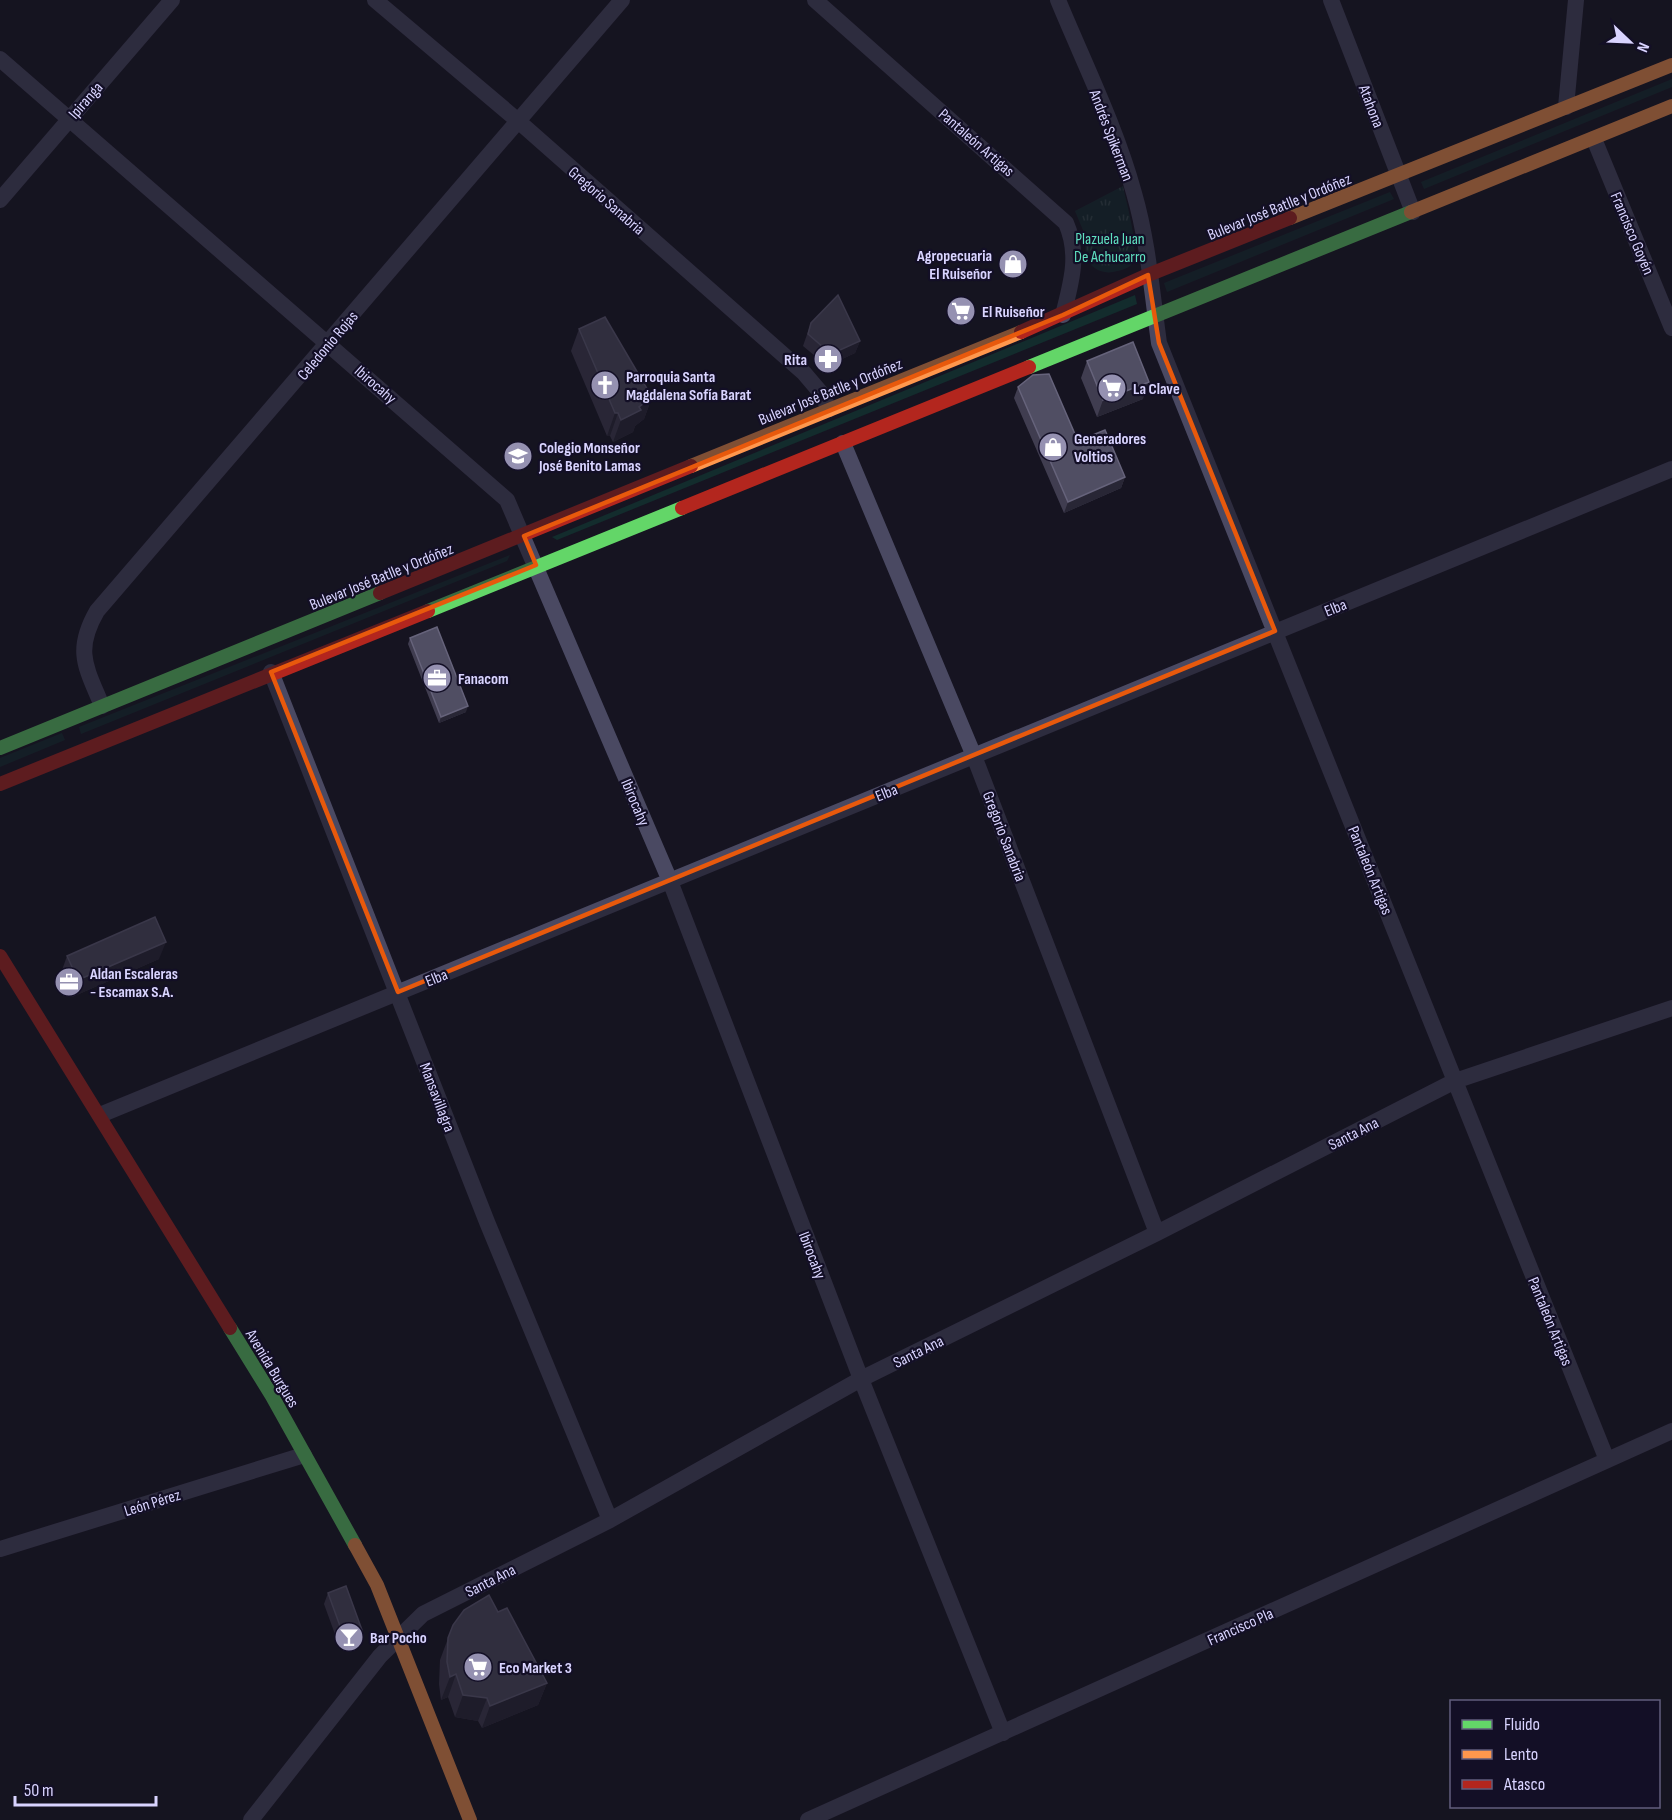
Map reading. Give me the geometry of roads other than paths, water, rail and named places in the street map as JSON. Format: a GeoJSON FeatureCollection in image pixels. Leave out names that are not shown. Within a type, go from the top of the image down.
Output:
{"type":"FeatureCollection","features":[{"type":"Feature","properties":{"kind":"main road","name":"Bulevar José Batlle y Ordóñez"},"geometry":{"type":"LineString","coordinates":[[0,748],[1063,315],[1148,275],[1399,176],[1672,64]]}},
{"type":"Feature","properties":{"kind":"main road"},"geometry":{"type":"LineString","coordinates":[[0,784],[271,672],[843,443],[1155,314],[1672,106]]}},
{"type":"Feature","properties":{"kind":"main road","name":"Avenida Burgues"},"geometry":{"type":"LineString","coordinates":[[0,956],[272,1396],[377,1585],[470,1820]]}},
{"type":"Feature","properties":{"kind":"street","name":"Ipiranga"},"geometry":{"type":"LineString","coordinates":[[0,200],[172,0]]}},
{"type":"Feature","properties":{"kind":"street","name":"Gregorio Sanabria"},"geometry":{"type":"LineString","coordinates":[[375,0],[517,120],[804,372],[821,393],[829,409]]}},
{"type":"Feature","properties":{"kind":"street","name":"Celedonio Rojas"},"geometry":{"type":"LineString","coordinates":[[102,706],[86,663],[83,644],[86,631],[97,611],[622,0]]}},
{"type":"Feature","properties":{"kind":"street","name":"Pantaleón Artigas"},"geometry":{"type":"LineString","coordinates":[[815,0],[1056,211],[1066,223],[1074,244],[1075,256],[1063,315]]}},
{"type":"Feature","properties":{"kind":"street","name":"Andrés Spikerman"},"geometry":{"type":"LineString","coordinates":[[1058,0],[1131,181],[1144,239],[1148,275]]}},
{"type":"Feature","properties":{"kind":"street","name":"Atahona"},"geometry":{"type":"LineString","coordinates":[[1331,0],[1413,212]]}},
{"type":"Feature","properties":{"kind":"street"},"geometry":{"type":"LineString","coordinates":[[1566,107],[1576,0]]}},
{"type":"Feature","properties":{"kind":"street","name":"Ibirocahy"},"geometry":{"type":"LineString","coordinates":[[0,59],[507,500],[669,881],[861,1379],[1003,1733]]}},
{"type":"Feature","properties":{"kind":"street","name":"Francisco Goyén"},"geometry":{"type":"LineString","coordinates":[[1594,139],[1672,328]]}},
{"type":"Feature","properties":{"kind":"street","name":"Pantaleón Artigas"},"geometry":{"type":"LineString","coordinates":[[1148,275],[1159,343],[1607,1460]]}},
{"type":"Feature","properties":{"kind":"street","name":"Gregorio Sanabria"},"geometry":{"type":"LineString","coordinates":[[843,443],[974,756],[1157,1233]]}},
{"type":"Feature","properties":{"kind":"street","name":"Elba"},"geometry":{"type":"LineString","coordinates":[[100,1115],[1672,469]]}},
{"type":"Feature","properties":{"kind":"street","name":"Mansavillagra"},"geometry":{"type":"LineString","coordinates":[[271,672],[487,1222],[610,1520]]}},
{"type":"Feature","properties":{"kind":"street","name":"Santa Ana"},"geometry":{"type":"LineString","coordinates":[[251,1820],[380,1656],[423,1614],[610,1520],[861,1379],[1157,1233],[1455,1081],[1672,1008]]}},
{"type":"Feature","properties":{"kind":"street","name":"Francisco Pla"},"geometry":{"type":"LineString","coordinates":[[808,1820],[1672,1431]]}},
{"type":"Feature","properties":{"kind":"street","name":"León Pérez"},"geometry":{"type":"LineString","coordinates":[[0,1549],[304,1455]]}},
{"type":"Feature","properties":{"kind":"place","name":"Agropecuaria El Ruiseñor"},"geometry":{"type":"Point","coordinates":[1013,264]}},
{"type":"Feature","properties":{"kind":"place","name":"El Ruiseñor"},"geometry":{"type":"Point","coordinates":[961,311]}},
{"type":"Feature","properties":{"kind":"place","name":"Rita"},"geometry":{"type":"Point","coordinates":[828,359]}},
{"type":"Feature","properties":{"kind":"place","name":"Parroquia Santa Magdalena Sofía Barat"},"geometry":{"type":"Point","coordinates":[605,385]}},
{"type":"Feature","properties":{"kind":"place","name":"La Clave"},"geometry":{"type":"Point","coordinates":[1112,388]}},
{"type":"Feature","properties":{"kind":"place","name":"Generadores Voltios"},"geometry":{"type":"Point","coordinates":[1053,447]}},
{"type":"Feature","properties":{"kind":"place","name":"Colegio Monseñor José Benito Lamas"},"geometry":{"type":"Point","coordinates":[518,456]}},
{"type":"Feature","properties":{"kind":"place","name":"Fanacom"},"geometry":{"type":"Point","coordinates":[437,678]}},
{"type":"Feature","properties":{"kind":"place","name":"Aldan Escaleras - Escamax S.A."},"geometry":{"type":"Point","coordinates":[69,982]}},
{"type":"Feature","properties":{"kind":"place","name":"Bar Pocho"},"geometry":{"type":"Point","coordinates":[349,1637]}},
{"type":"Feature","properties":{"kind":"place","name":"Eco Market 3"},"geometry":{"type":"Point","coordinates":[478,1667]}},
{"type":"Feature","properties":{"kind":"park label","name":"Plazuela Juan De Achucarro"},"geometry":{"type":"Point","coordinates":[1110,247]}}]}
